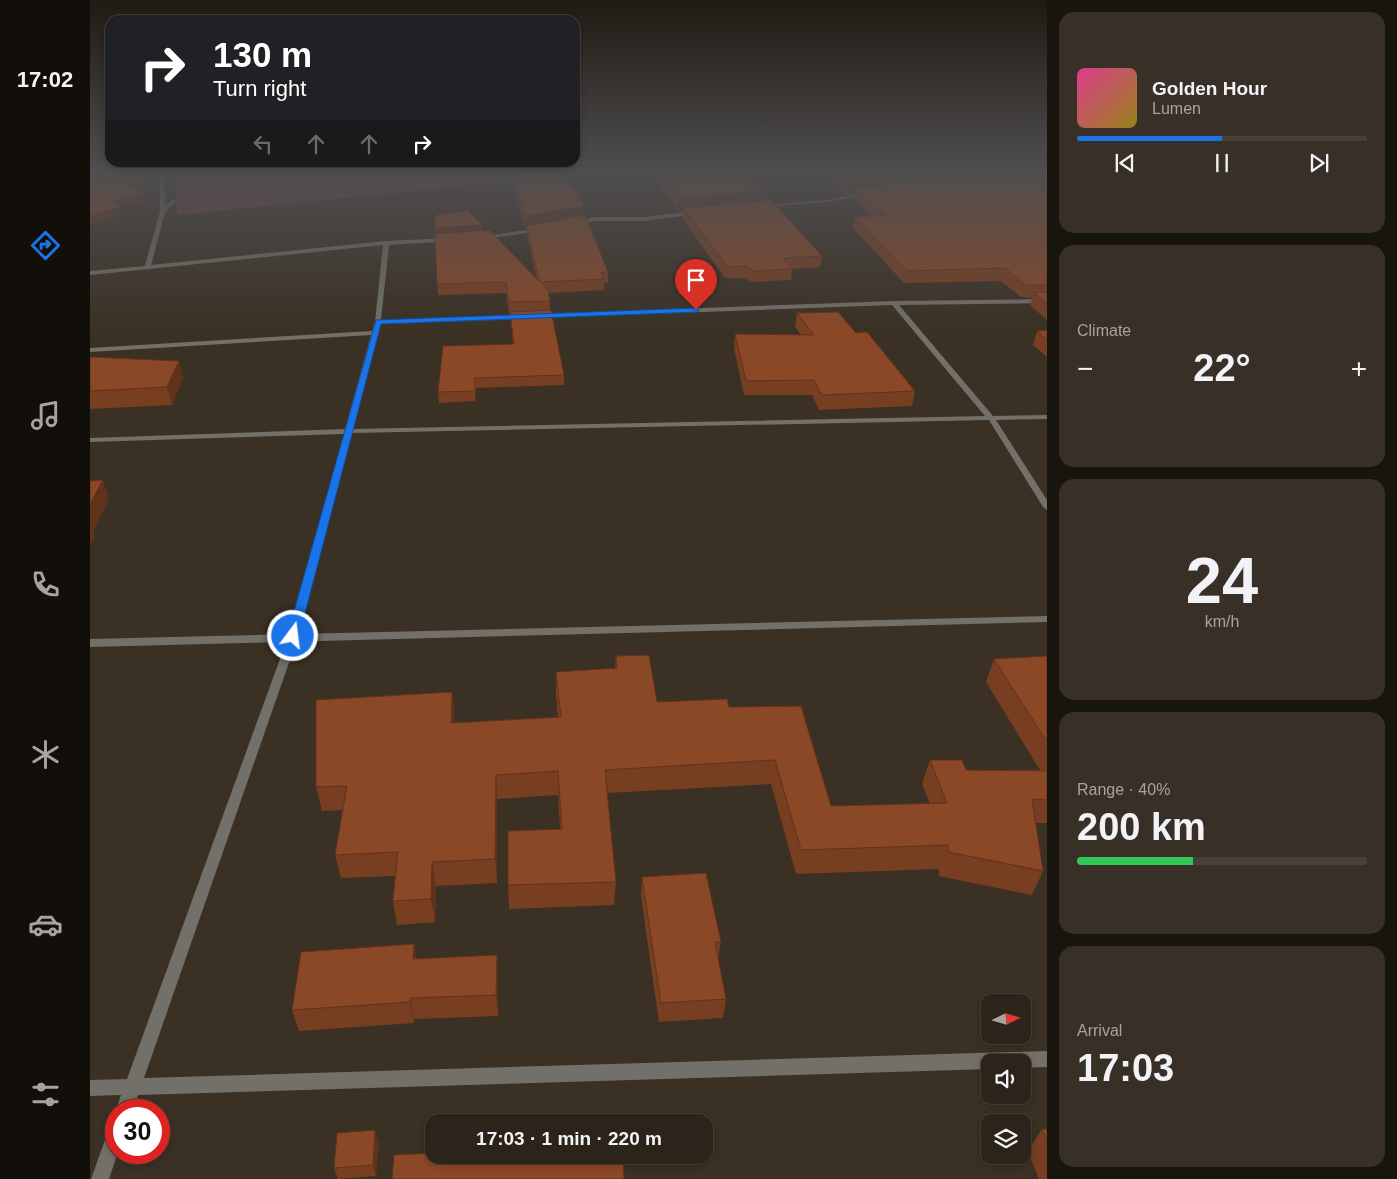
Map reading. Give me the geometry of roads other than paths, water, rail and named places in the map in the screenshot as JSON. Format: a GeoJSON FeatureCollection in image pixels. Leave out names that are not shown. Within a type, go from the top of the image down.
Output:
{"type":"FeatureCollection","features":[{"type":"Feature","properties":{"kind":"street"},"geometry":{"type":"LineString","coordinates":[[148,268],[160,224]]}},
{"type":"Feature","properties":{"kind":"street"},"geometry":{"type":"LineString","coordinates":[[477,237],[543,229]]}},
{"type":"Feature","properties":{"kind":"street"},"geometry":{"type":"LineString","coordinates":[[90,273],[386,243],[458,239]]}},
{"type":"Feature","properties":{"kind":"street"},"geometry":{"type":"LineString","coordinates":[[128,1099],[293,636],[376,327],[386,243]]}},
{"type":"Feature","properties":{"kind":"street"},"geometry":{"type":"LineString","coordinates":[[90,350],[376,327],[894,303],[1047,301]]}},
{"type":"Feature","properties":{"kind":"street"},"geometry":{"type":"LineString","coordinates":[[894,303],[991,418],[1047,507]]}},
{"type":"Feature","properties":{"kind":"street"},"geometry":{"type":"LineString","coordinates":[[90,440],[349,431],[1047,417]]}},
{"type":"Feature","properties":{"kind":"street"},"geometry":{"type":"LineString","coordinates":[[90,643],[293,636],[1047,619]]}},
{"type":"Feature","properties":{"kind":"street"},"geometry":{"type":"LineString","coordinates":[[90,1088],[1047,1059]]}},
{"type":"Feature","properties":{"kind":"street"},"geometry":{"type":"LineString","coordinates":[[100,1179],[105,1164]]}}]}
